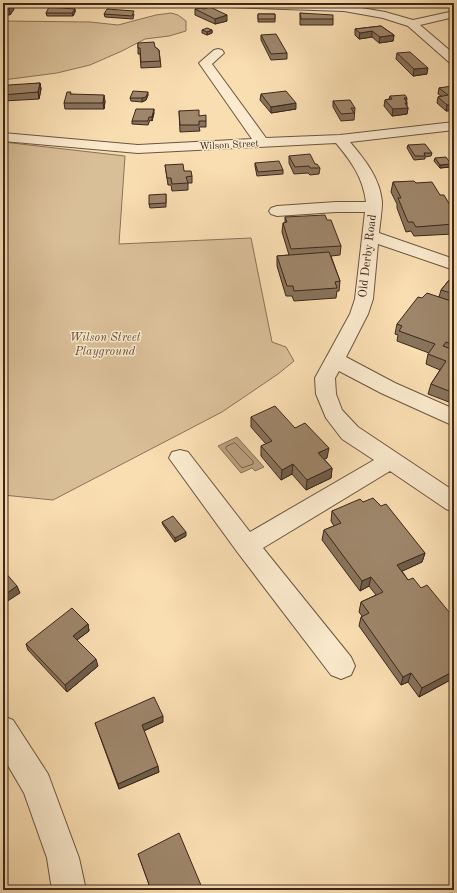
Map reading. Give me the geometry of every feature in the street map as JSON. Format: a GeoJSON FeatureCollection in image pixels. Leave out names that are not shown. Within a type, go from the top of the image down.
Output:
{"type":"FeatureCollection","features":[{"type":"Feature","properties":{"kind":"street"},"geometry":{"type":"LineString","coordinates":[[200,3],[344,8],[385,15],[412,24],[454,60]]}},
{"type":"Feature","properties":{"kind":"street"},"geometry":{"type":"LineString","coordinates":[[412,24],[454,14]]}},
{"type":"Feature","properties":{"kind":"street"},"geometry":{"type":"LineString","coordinates":[[218,53],[205,63],[262,143]]}},
{"type":"Feature","properties":{"kind":"street","name":"Wilson Street"},"geometry":{"type":"LineString","coordinates":[[3,137],[138,149],[340,139],[454,126]]}},
{"type":"Feature","properties":{"kind":"street","name":"Old Derby Road"},"geometry":{"type":"LineString","coordinates":[[340,139],[364,167],[373,188],[374,207],[364,299],[359,314],[325,378],[326,394],[333,413],[350,433],[454,503]]}},
{"type":"Feature","properties":{"kind":"street"},"geometry":{"type":"LineString","coordinates":[[277,211],[336,207],[374,207]]}},
{"type":"Feature","properties":{"kind":"street"},"geometry":{"type":"LineString","coordinates":[[370,235],[454,265]]}},
{"type":"Feature","properties":{"kind":"street"},"geometry":{"type":"LineString","coordinates":[[436,258],[454,253]]}},
{"type":"Feature","properties":{"kind":"street"},"geometry":{"type":"LineString","coordinates":[[335,360],[388,388],[454,418]]}},
{"type":"Feature","properties":{"kind":"street"},"geometry":{"type":"LineString","coordinates":[[180,458],[341,666]]}},
{"type":"Feature","properties":{"kind":"street"},"geometry":{"type":"LineString","coordinates":[[247,546],[390,461]]}},
{"type":"Feature","properties":{"kind":"street"},"geometry":{"type":"LineString","coordinates":[[3,730],[37,785],[62,858],[69,890]]}},
{"type":"Feature","properties":{"kind":"green space"},"geometry":{"type":"Polygon","coordinates":[[[171,13],[178,15],[186,21],[186,31],[169,36],[145,39],[90,65],[57,73],[3,80],[3,21],[90,22],[118,25],[156,15],[171,13]]]}},
{"type":"Feature","properties":{"kind":"green space","name":"Wilson Street Playground"},"geometry":{"type":"Polygon","coordinates":[[[3,142],[125,156],[119,244],[251,238],[272,342],[286,347],[294,361],[278,374],[222,412],[53,500],[3,495],[3,142]]]}},
{"type":"Feature","properties":{"kind":"water"},"geometry":{"type":"Polygon","coordinates":[[[237,437],[264,467],[255,471],[252,468],[241,473],[218,446],[237,437]]]}},
{"type":"Feature","properties":{"kind":"building"},"geometry":{"type":"Polygon","coordinates":[[[3,4],[13,4],[9,9],[3,9],[3,4]]]}},
{"type":"Feature","properties":{"kind":"building"},"geometry":{"type":"Polygon","coordinates":[[[49,7],[75,9],[72,13],[46,13],[49,7]]]}},
{"type":"Feature","properties":{"kind":"building"},"geometry":{"type":"Polygon","coordinates":[[[210,7],[227,15],[215,19],[195,9],[210,7]]]}},
{"type":"Feature","properties":{"kind":"building"},"geometry":{"type":"Polygon","coordinates":[[[107,9],[134,11],[132,16],[104,14],[107,9]]]}},
{"type":"Feature","properties":{"kind":"building"},"geometry":{"type":"Polygon","coordinates":[[[300,13],[333,15],[333,19],[301,19],[300,13]]]}},
{"type":"Feature","properties":{"kind":"building"},"geometry":{"type":"Polygon","coordinates":[[[258,14],[275,14],[275,19],[258,19],[258,14]]]}},
{"type":"Feature","properties":{"kind":"building"},"geometry":{"type":"Polygon","coordinates":[[[381,26],[394,35],[380,37],[372,31],[360,33],[355,29],[381,26]]]}},
{"type":"Feature","properties":{"kind":"building"},"geometry":{"type":"Polygon","coordinates":[[[207,28],[212,30],[207,32],[202,30],[207,28]]]}},
{"type":"Feature","properties":{"kind":"building"},"geometry":{"type":"Polygon","coordinates":[[[276,34],[287,53],[271,54],[261,35],[276,34]]]}},
{"type":"Feature","properties":{"kind":"building"},"geometry":{"type":"Polygon","coordinates":[[[154,42],[155,47],[159,50],[160,61],[141,62],[138,43],[154,42]]]}},
{"type":"Feature","properties":{"kind":"building"},"geometry":{"type":"Polygon","coordinates":[[[410,52],[428,68],[414,69],[397,53],[410,52]]]}},
{"type":"Feature","properties":{"kind":"building"},"geometry":{"type":"Polygon","coordinates":[[[40,83],[38,92],[3,95],[3,87],[8,87],[8,85],[40,83]]]}},
{"type":"Feature","properties":{"kind":"building"},"geometry":{"type":"Polygon","coordinates":[[[454,87],[454,104],[447,105],[438,97],[448,95],[439,88],[454,87]]]}},
{"type":"Feature","properties":{"kind":"building"},"geometry":{"type":"Polygon","coordinates":[[[133,91],[148,92],[146,97],[130,98],[133,91]]]}},
{"type":"Feature","properties":{"kind":"building"},"geometry":{"type":"Polygon","coordinates":[[[286,91],[296,103],[271,107],[261,94],[286,91]]]}},
{"type":"Feature","properties":{"kind":"building"},"geometry":{"type":"Polygon","coordinates":[[[67,92],[71,92],[70,94],[104,95],[103,103],[64,103],[67,92]]]}},
{"type":"Feature","properties":{"kind":"building"},"geometry":{"type":"Polygon","coordinates":[[[405,95],[407,98],[404,98],[407,103],[405,103],[408,108],[393,109],[385,100],[392,99],[390,96],[405,95]]]}},
{"type":"Feature","properties":{"kind":"building"},"geometry":{"type":"Polygon","coordinates":[[[350,100],[355,108],[351,108],[354,113],[341,114],[333,101],[350,100]]]}},
{"type":"Feature","properties":{"kind":"building"},"geometry":{"type":"Polygon","coordinates":[[[136,109],[154,109],[152,117],[149,117],[148,121],[132,121],[136,109]]]}},
{"type":"Feature","properties":{"kind":"building"},"geometry":{"type":"Polygon","coordinates":[[[199,110],[199,116],[206,115],[206,121],[199,121],[199,125],[180,125],[179,111],[199,110]]]}},
{"type":"Feature","properties":{"kind":"building"},"geometry":{"type":"Polygon","coordinates":[[[425,144],[432,153],[424,153],[425,156],[415,156],[408,145],[425,144]]]}},
{"type":"Feature","properties":{"kind":"building"},"geometry":{"type":"Polygon","coordinates":[[[310,154],[315,164],[317,164],[320,168],[310,168],[309,166],[295,167],[289,156],[310,154]]]}},
{"type":"Feature","properties":{"kind":"building"},"geometry":{"type":"Polygon","coordinates":[[[446,157],[451,164],[440,165],[435,158],[446,157]]]}},
{"type":"Feature","properties":{"kind":"building"},"geometry":{"type":"Polygon","coordinates":[[[279,161],[283,170],[258,172],[255,163],[279,161]]]}},
{"type":"Feature","properties":{"kind":"building"},"geometry":{"type":"Polygon","coordinates":[[[183,164],[184,171],[191,171],[192,176],[186,177],[188,183],[172,184],[171,178],[167,178],[165,165],[183,164]]]}},
{"type":"Feature","properties":{"kind":"building"},"geometry":{"type":"Polygon","coordinates":[[[414,181],[416,183],[432,182],[440,195],[444,195],[454,212],[454,219],[452,219],[454,224],[416,227],[413,222],[408,222],[398,198],[401,198],[393,182],[414,181]]]}},
{"type":"Feature","properties":{"kind":"building"},"geometry":{"type":"Polygon","coordinates":[[[166,194],[166,203],[149,204],[149,195],[166,194]]]}},
{"type":"Feature","properties":{"kind":"building"},"geometry":{"type":"Polygon","coordinates":[[[325,215],[327,220],[331,220],[341,246],[291,249],[283,223],[287,222],[285,217],[325,215]]]}},
{"type":"Feature","properties":{"kind":"building"},"geometry":{"type":"Polygon","coordinates":[[[329,252],[340,281],[335,282],[337,288],[294,291],[293,286],[287,286],[277,256],[329,252]]]}},
{"type":"Feature","properties":{"kind":"building"},"geometry":{"type":"Polygon","coordinates":[[[454,274],[454,294],[441,290],[454,274]]]}},
{"type":"Feature","properties":{"kind":"building"},"geometry":{"type":"Polygon","coordinates":[[[427,293],[454,302],[454,344],[453,345],[446,342],[443,346],[454,350],[454,393],[431,384],[446,361],[428,354],[435,344],[399,331],[402,326],[397,324],[418,297],[422,298],[427,293]]]}},
{"type":"Feature","properties":{"kind":"building"},"geometry":{"type":"Polygon","coordinates":[[[275,406],[295,428],[305,423],[329,448],[318,453],[332,468],[307,480],[293,464],[282,470],[261,446],[272,441],[251,417],[275,406]]]}},
{"type":"Feature","properties":{"kind":"building"},"geometry":{"type":"Polygon","coordinates":[[[373,498],[381,506],[386,504],[425,553],[397,565],[408,580],[413,578],[421,588],[427,585],[454,618],[454,671],[422,688],[411,673],[403,677],[361,617],[369,613],[361,602],[383,592],[371,577],[362,581],[324,530],[341,523],[332,511],[360,499],[363,502],[373,498]]]}},
{"type":"Feature","properties":{"kind":"building"},"geometry":{"type":"Polygon","coordinates":[[[173,516],[186,532],[175,538],[162,522],[173,516]]]}},
{"type":"Feature","properties":{"kind":"building"},"geometry":{"type":"Polygon","coordinates":[[[3,570],[17,586],[3,596],[3,570]]]}},
{"type":"Feature","properties":{"kind":"building"},"geometry":{"type":"Polygon","coordinates":[[[72,608],[88,624],[73,636],[96,659],[65,685],[26,644],[72,608]]]}},
{"type":"Feature","properties":{"kind":"building"},"geometry":{"type":"Polygon","coordinates":[[[154,697],[163,716],[142,725],[158,766],[118,784],[95,723],[154,697]]]}},
{"type":"Feature","properties":{"kind":"building"},"geometry":{"type":"Polygon","coordinates":[[[179,833],[203,890],[151,890],[138,854],[179,833]]]}}]}
